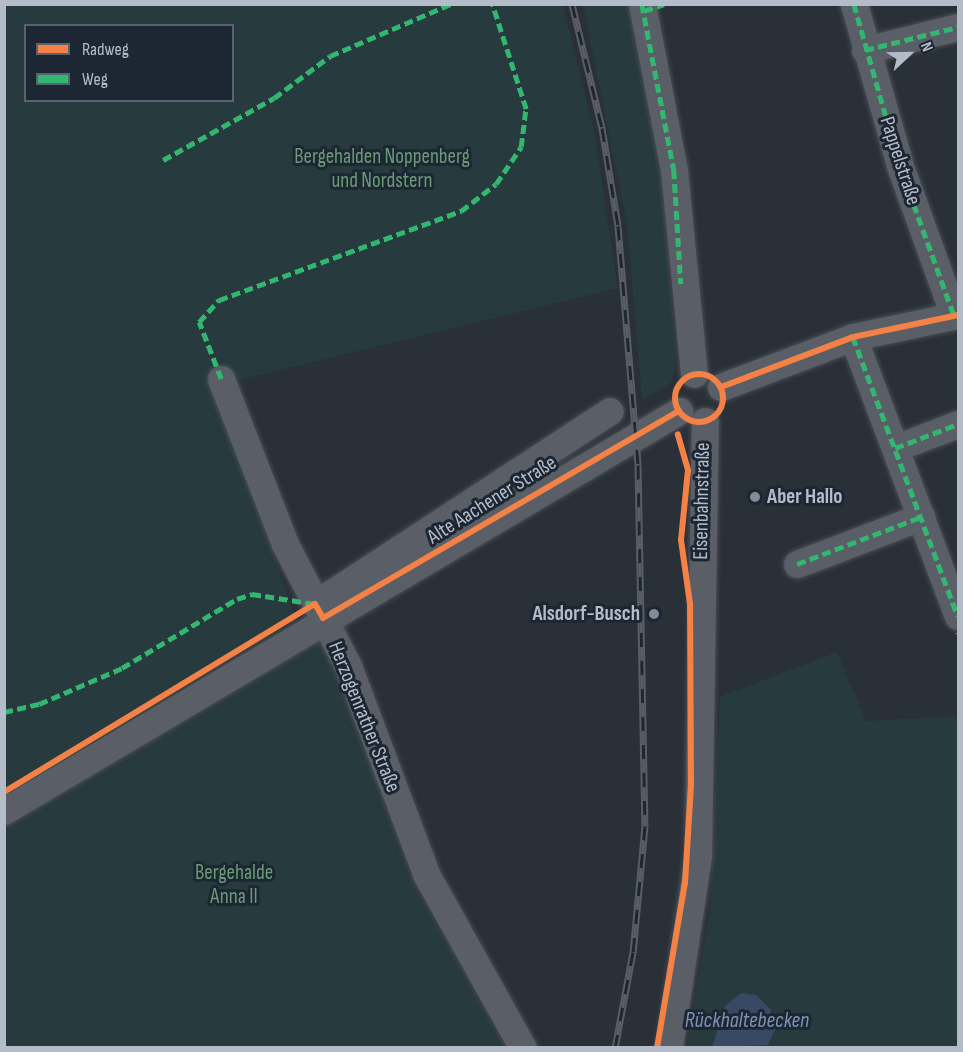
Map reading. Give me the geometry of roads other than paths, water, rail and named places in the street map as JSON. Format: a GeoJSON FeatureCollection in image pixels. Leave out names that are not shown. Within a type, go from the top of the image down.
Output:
{"type":"FeatureCollection","features":[{"type":"Feature","properties":{"kind":"street","name":"Pappelstraße"},"geometry":{"type":"LineString","coordinates":[[854,4],[865,50],[956,315]]}},
{"type":"Feature","properties":{"kind":"street"},"geometry":{"type":"LineString","coordinates":[[650,7],[674,170],[694,374]]}},
{"type":"Feature","properties":{"kind":"street"},"geometry":{"type":"LineString","coordinates":[[865,50],[958,27]]}},
{"type":"Feature","properties":{"kind":"street"},"geometry":{"type":"LineString","coordinates":[[721,387],[853,337],[956,315]]}},
{"type":"Feature","properties":{"kind":"street"},"geometry":{"type":"LineString","coordinates":[[853,337],[958,616]]}},
{"type":"Feature","properties":{"kind":"street"},"geometry":{"type":"LineString","coordinates":[[694,374],[709,376],[721,387],[721,408],[705,421],[690,420],[679,411],[677,389],[694,374]]}},
{"type":"Feature","properties":{"kind":"street","name":"Herzogenrather Straße"},"geometry":{"type":"LineString","coordinates":[[222,379],[262,490],[319,611],[348,666],[426,874],[523,1047]]}},
{"type":"Feature","properties":{"kind":"street","name":"Alte Aachener Straße"},"geometry":{"type":"LineString","coordinates":[[4,811],[319,611],[610,411]]}},
{"type":"Feature","properties":{"kind":"street","name":"Alte Aachener Straße"},"geometry":{"type":"LineString","coordinates":[[319,611],[679,411]]}},
{"type":"Feature","properties":{"kind":"street","name":"Eisenbahnstraße"},"geometry":{"type":"LineString","coordinates":[[669,1047],[689,943],[700,836],[705,421]]}},
{"type":"Feature","properties":{"kind":"street"},"geometry":{"type":"LineString","coordinates":[[895,448],[958,424]]}},
{"type":"Feature","properties":{"kind":"street"},"geometry":{"type":"LineString","coordinates":[[797,564],[921,517]]}},
{"type":"Feature","properties":{"kind":"water","name":"Rückhaltebecken"},"geometry":{"type":"Polygon","coordinates":[[[741,993],[756,995],[770,1009],[776,1028],[768,1045],[712,1047],[725,1006],[741,993]]]}},
{"type":"Feature","properties":{"kind":"railway"},"geometry":{"type":"LineString","coordinates":[[572,4],[602,128],[618,226],[638,465],[645,826],[633,952],[615,1048]]}},
{"type":"Feature","properties":{"kind":"place","name":"Aber Hallo"},"geometry":{"type":"Point","coordinates":[755,497]}},
{"type":"Feature","properties":{"kind":"place","name":"Alsdorf-Busch"},"geometry":{"type":"Point","coordinates":[654,614]}},
{"type":"Feature","properties":{"kind":"park label","name":"Bergehalden Noppenberg und Nordstern"},"geometry":{"type":"Point","coordinates":[382,169]}},
{"type":"Feature","properties":{"kind":"park label","name":"Bergehalde Anna II"},"geometry":{"type":"Point","coordinates":[234,885]}}]}
